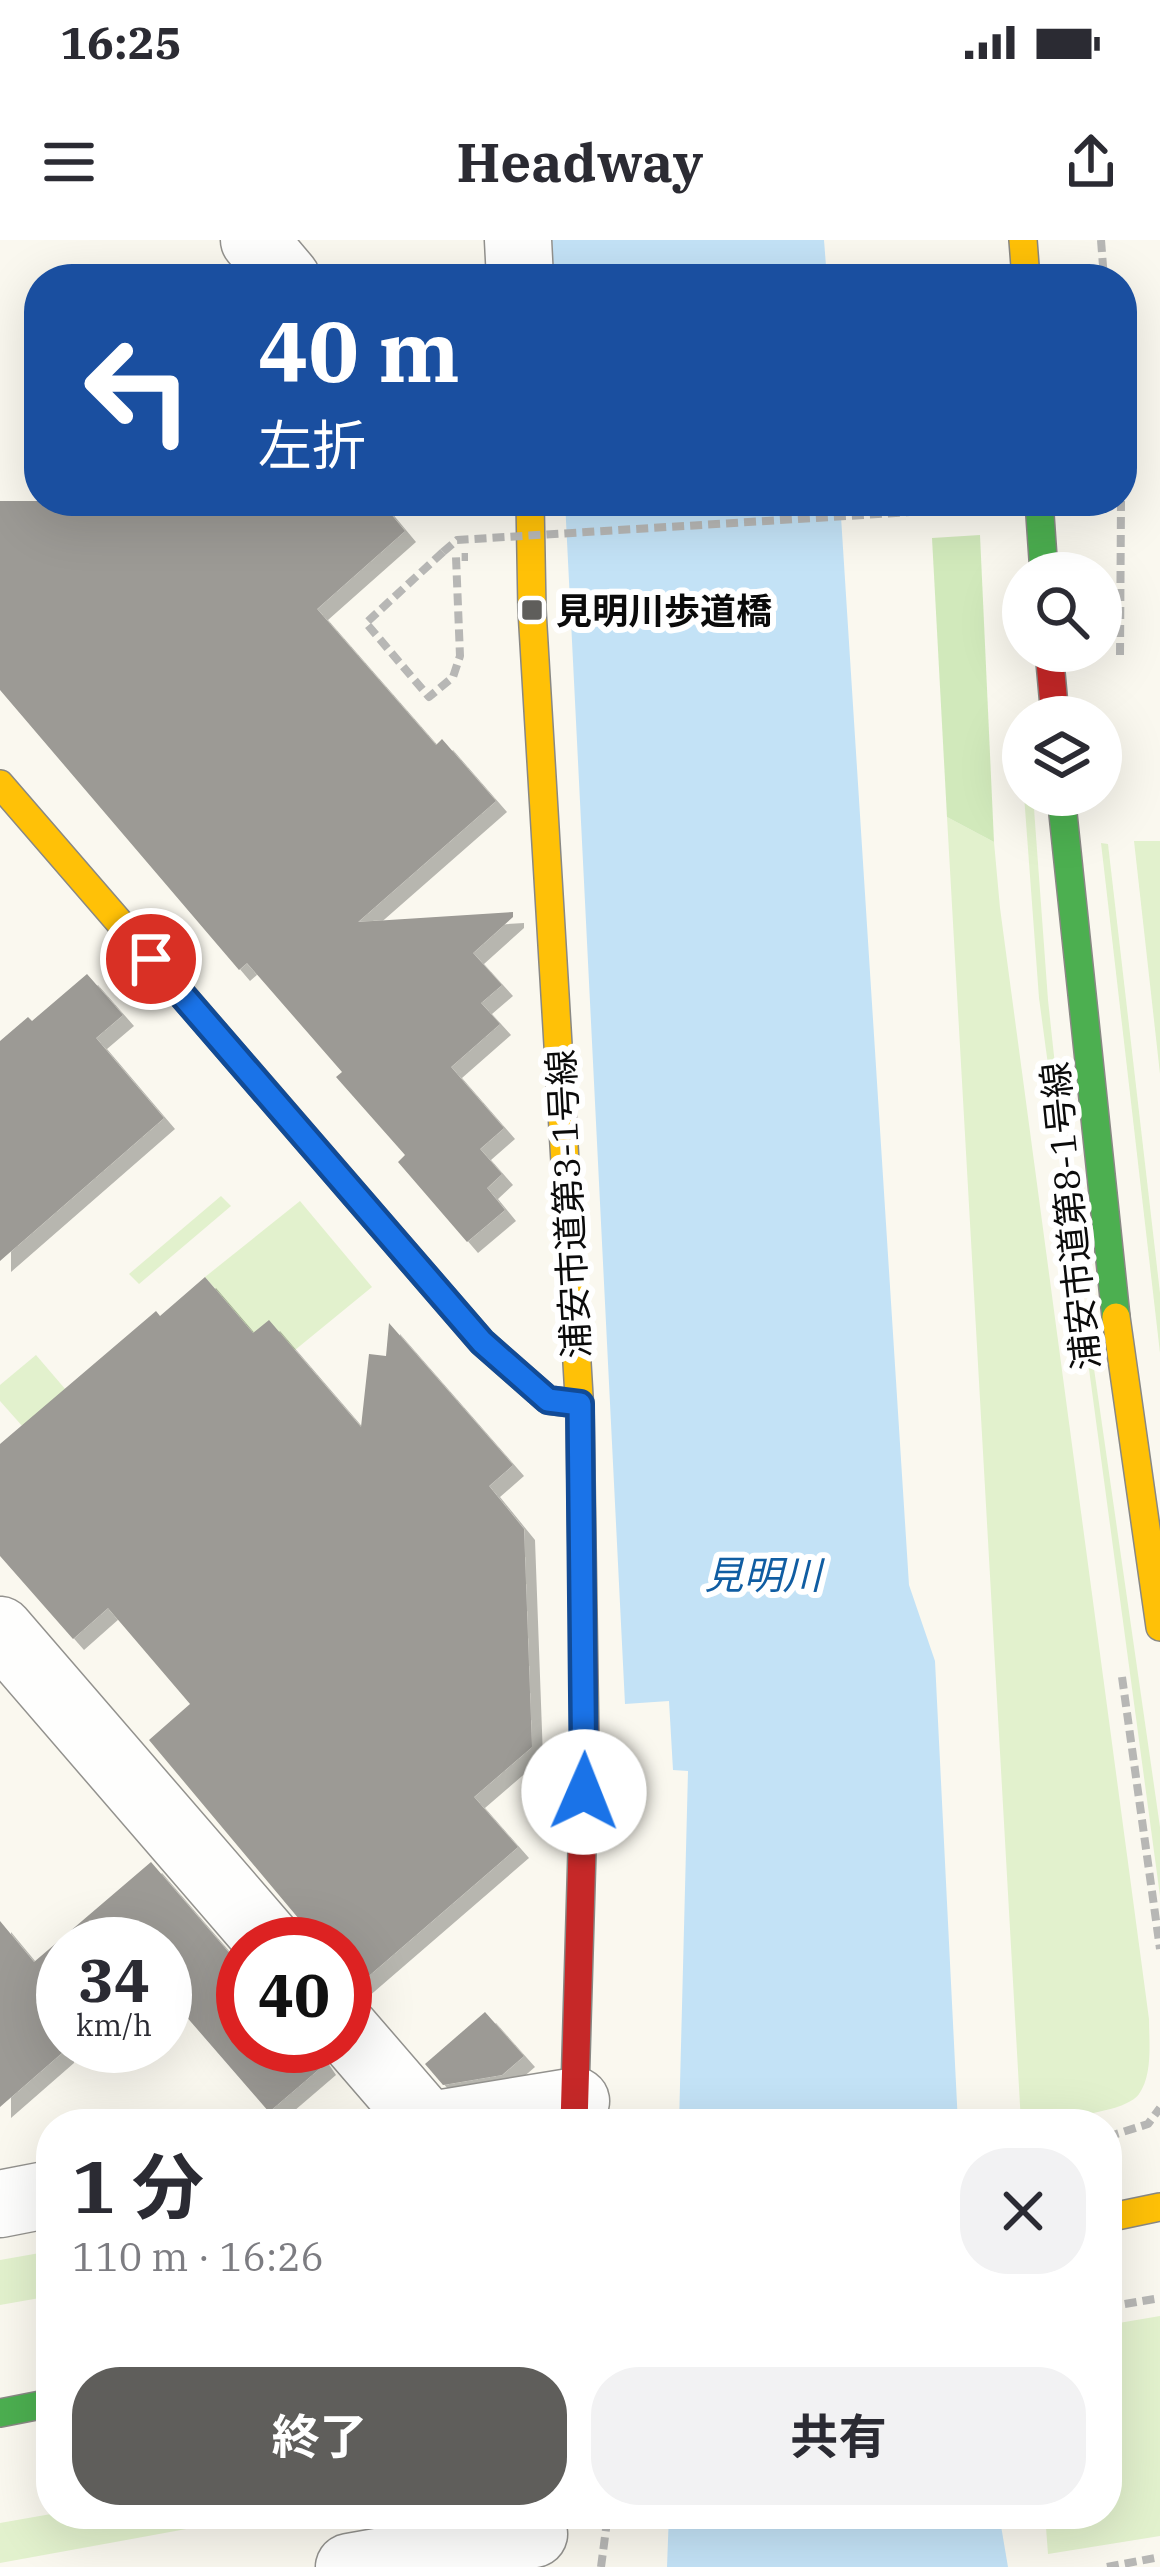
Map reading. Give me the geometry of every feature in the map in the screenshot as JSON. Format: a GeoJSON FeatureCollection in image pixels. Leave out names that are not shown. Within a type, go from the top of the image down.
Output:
{"type":"FeatureCollection","features":[{"type":"Feature","properties":{"kind":"street"},"geometry":{"type":"LineString","coordinates":[[254,240],[274,264]]}},
{"type":"Feature","properties":{"kind":"street","name":"浦安市道第3-1号線"},"geometry":{"type":"LineString","coordinates":[[519,516],[533,633],[580,1404],[585,1748],[575,2109]]}},
{"type":"Feature","properties":{"kind":"street"},"geometry":{"type":"LineString","coordinates":[[1041,516],[1043,552]]}},
{"type":"Feature","properties":{"kind":"street"},"geometry":{"type":"LineString","coordinates":[[0,784],[482,1342],[548,1400],[580,1404]]}},
{"type":"Feature","properties":{"kind":"street","name":"浦安市道第8-1号線"},"geometry":{"type":"LineString","coordinates":[[1063,816],[1119,1343],[1160,1627]]}},
{"type":"Feature","properties":{"kind":"street"},"geometry":{"type":"LineString","coordinates":[[0,1630],[249,1917]]}},
{"type":"Feature","properties":{"kind":"street"},"geometry":{"type":"LineString","coordinates":[[372,2058],[418,2109]]}},
{"type":"Feature","properties":{"kind":"street"},"geometry":{"type":"LineString","coordinates":[[0,2204],[36,2197]]}},
{"type":"Feature","properties":{"kind":"street"},"geometry":{"type":"LineString","coordinates":[[1122,2215],[1160,2207]]}},
{"type":"Feature","properties":{"kind":"street"},"geometry":{"type":"LineString","coordinates":[[0,2413],[36,2406]]}},
{"type":"Feature","properties":{"kind":"street"},"geometry":{"type":"LineString","coordinates":[[349,2567],[533,2538]]}},
{"type":"Feature","properties":{"kind":"path"},"geometry":{"type":"LineString","coordinates":[[457,581],[460,656],[453,677],[429,697],[366,623],[457,540],[847,516]]}},
{"type":"Feature","properties":{"kind":"path"},"geometry":{"type":"LineString","coordinates":[[1122,2132],[1148,2124],[1160,2108]]}},
{"type":"Feature","properties":{"kind":"path"},"geometry":{"type":"LineString","coordinates":[[1122,2304],[1160,2298]]}},
{"type":"Feature","properties":{"kind":"path"},"geometry":{"type":"LineString","coordinates":[[601,2567],[606,2529]]}},
{"type":"Feature","properties":{"kind":"path"},"geometry":{"type":"LineString","coordinates":[[1107,2567],[1160,2558]]}},
{"type":"Feature","properties":{"kind":"green space"},"geometry":{"type":"Polygon","coordinates":[[[980,535],[994,842],[947,817],[932,538],[980,535]]]}},
{"type":"Feature","properties":{"kind":"green space"},"geometry":{"type":"Polygon","coordinates":[[[1026,816],[1035,816],[1069,1195],[1160,1827],[1160,1896],[1039,998],[1026,816]]]}},
{"type":"Feature","properties":{"kind":"green space"},"geometry":{"type":"Polygon","coordinates":[[[947,817],[994,842],[1149,2019],[1146,2077],[1131,2101],[1110,2109],[1020,2109],[947,817]]]}},
{"type":"Feature","properties":{"kind":"green space"},"geometry":{"type":"Polygon","coordinates":[[[1134,841],[1160,841],[1160,1074],[1134,841]]]}},
{"type":"Feature","properties":{"kind":"green space"},"geometry":{"type":"Polygon","coordinates":[[[1101,843],[1108,844],[1160,1293],[1160,1353],[1101,843]]]}},
{"type":"Feature","properties":{"kind":"green space"},"geometry":{"type":"Polygon","coordinates":[[[221,1196],[231,1206],[139,1284],[129,1274],[221,1196]]]}},
{"type":"Feature","properties":{"kind":"green space"},"geometry":{"type":"Polygon","coordinates":[[[300,1201],[372,1287],[295,1350],[253,1333],[205,1277],[300,1201]]]}},
{"type":"Feature","properties":{"kind":"green space"},"geometry":{"type":"Polygon","coordinates":[[[36,1355],[90,1418],[47,1454],[0,1401],[0,1385],[36,1355]]]}},
{"type":"Feature","properties":{"kind":"green space"},"geometry":{"type":"Polygon","coordinates":[[[36,2254],[36,2299],[0,2305],[0,2260],[36,2254]]]}},
{"type":"Feature","properties":{"kind":"green space"},"geometry":{"type":"Polygon","coordinates":[[[1160,2316],[1160,2536],[1048,2554],[1046,2529],[1122,2529],[1122,2322],[1160,2316]]]}},
{"type":"Feature","properties":{"kind":"green space"},"geometry":{"type":"Polygon","coordinates":[[[36,2517],[36,2529],[187,2529],[0,2563],[0,2523],[36,2517]]]}},
{"type":"Feature","properties":{"kind":"water"},"geometry":{"type":"Polygon","coordinates":[[[552,240],[824,240],[826,264],[553,264],[552,240]]]}},
{"type":"Feature","properties":{"kind":"water","name":"見明川"},"geometry":{"type":"Polygon","coordinates":[[[566,516],[841,516],[909,1585],[935,1661],[957,2109],[679,2109],[688,1771],[673,1770],[669,1701],[625,1704],[566,516]]]}},
{"type":"Feature","properties":{"kind":"water"},"geometry":{"type":"Polygon","coordinates":[[[668,2529],[1002,2529],[1008,2567],[667,2567],[668,2529]]]}},
{"type":"Feature","properties":{"kind":"building"},"geometry":{"type":"Polygon","coordinates":[[[0,501],[24,501],[24,516],[392,516],[405,531],[317,609],[436,745],[442,739],[496,801],[358,922],[513,912],[473,953],[502,985],[481,1003],[500,1024],[451,1067],[504,1128],[480,1149],[502,1174],[487,1188],[505,1210],[467,1242],[398,1162],[405,1155],[336,1077],[342,1072],[247,963],[239,970],[0,690],[0,501]]]}},
{"type":"Feature","properties":{"kind":"building"},"geometry":{"type":"Polygon","coordinates":[[[87,974],[123,1015],[96,1038],[164,1118],[0,1261],[0,1041],[28,1017],[32,1021],[87,974]]]}},
{"type":"Feature","properties":{"kind":"building"},"geometry":{"type":"Polygon","coordinates":[[[205,1277],[253,1333],[269,1320],[361,1427],[369,1354],[386,1356],[389,1323],[513,1465],[489,1486],[524,1529],[532,1747],[474,1797],[518,1847],[372,1973],[372,1917],[297,1917],[149,1740],[190,1704],[108,1608],[73,1639],[0,1556],[0,1444],[156,1311],[160,1316],[205,1277]]]}},
{"type":"Feature","properties":{"kind":"building"},"geometry":{"type":"Polygon","coordinates":[[[151,1862],[216,1938],[216,2051],[192,2023],[192,1917],[87,1917],[151,1862]]]}},
{"type":"Feature","properties":{"kind":"building"},"geometry":{"type":"Polygon","coordinates":[[[0,1921],[36,1960],[39,2073],[0,2107],[0,1921]]]}},
{"type":"Feature","properties":{"kind":"building"},"geometry":{"type":"Polygon","coordinates":[[[485,2012],[524,2056],[502,2075],[443,2085],[425,2064],[485,2012]]]}},
{"type":"Feature","properties":{"kind":"building"},"geometry":{"type":"Polygon","coordinates":[[[235,2073],[314,2073],[272,2109],[266,2109],[235,2073]]]}},
{"type":"Feature","properties":{"kind":"traffic: fast"},"geometry":{"type":"LineString","coordinates":[[1040,516],[1043,552]]}},
{"type":"Feature","properties":{"kind":"traffic: fast"},"geometry":{"type":"LineString","coordinates":[[1063,816],[1116,1317]]}},
{"type":"Feature","properties":{"kind":"traffic: fast"},"geometry":{"type":"LineString","coordinates":[[0,2413],[36,2406]]}},
{"type":"Feature","properties":{"kind":"traffic: slow"},"geometry":{"type":"LineString","coordinates":[[1023,240],[1025,264]]}},
{"type":"Feature","properties":{"kind":"traffic: slow"},"geometry":{"type":"LineString","coordinates":[[530,516],[580,1413]]}},
{"type":"Feature","properties":{"kind":"traffic: slow"},"geometry":{"type":"LineString","coordinates":[[0,784],[482,1342],[548,1400],[580,1404]]}},
{"type":"Feature","properties":{"kind":"traffic: slow"},"geometry":{"type":"LineString","coordinates":[[1116,1317],[1160,1627]]}},
{"type":"Feature","properties":{"kind":"traffic: slow"},"geometry":{"type":"LineString","coordinates":[[1122,2215],[1160,2207]]}},
{"type":"Feature","properties":{"kind":"traffic: jam"},"geometry":{"type":"LineString","coordinates":[[1051,672],[1053,696]]}},
{"type":"Feature","properties":{"kind":"traffic: jam"},"geometry":{"type":"LineString","coordinates":[[574,2109],[585,1748],[580,1413]]}},
{"type":"Feature","properties":{"kind":"place","name":"見明川歩道橋"},"geometry":{"type":"Point","coordinates":[532,610]}},
{"type":"Feature","properties":{"kind":"route"},"geometry":{"type":"LineString","coordinates":[[151,959],[482,1342],[548,1400],[580,1404],[584,1792]]}}]}
